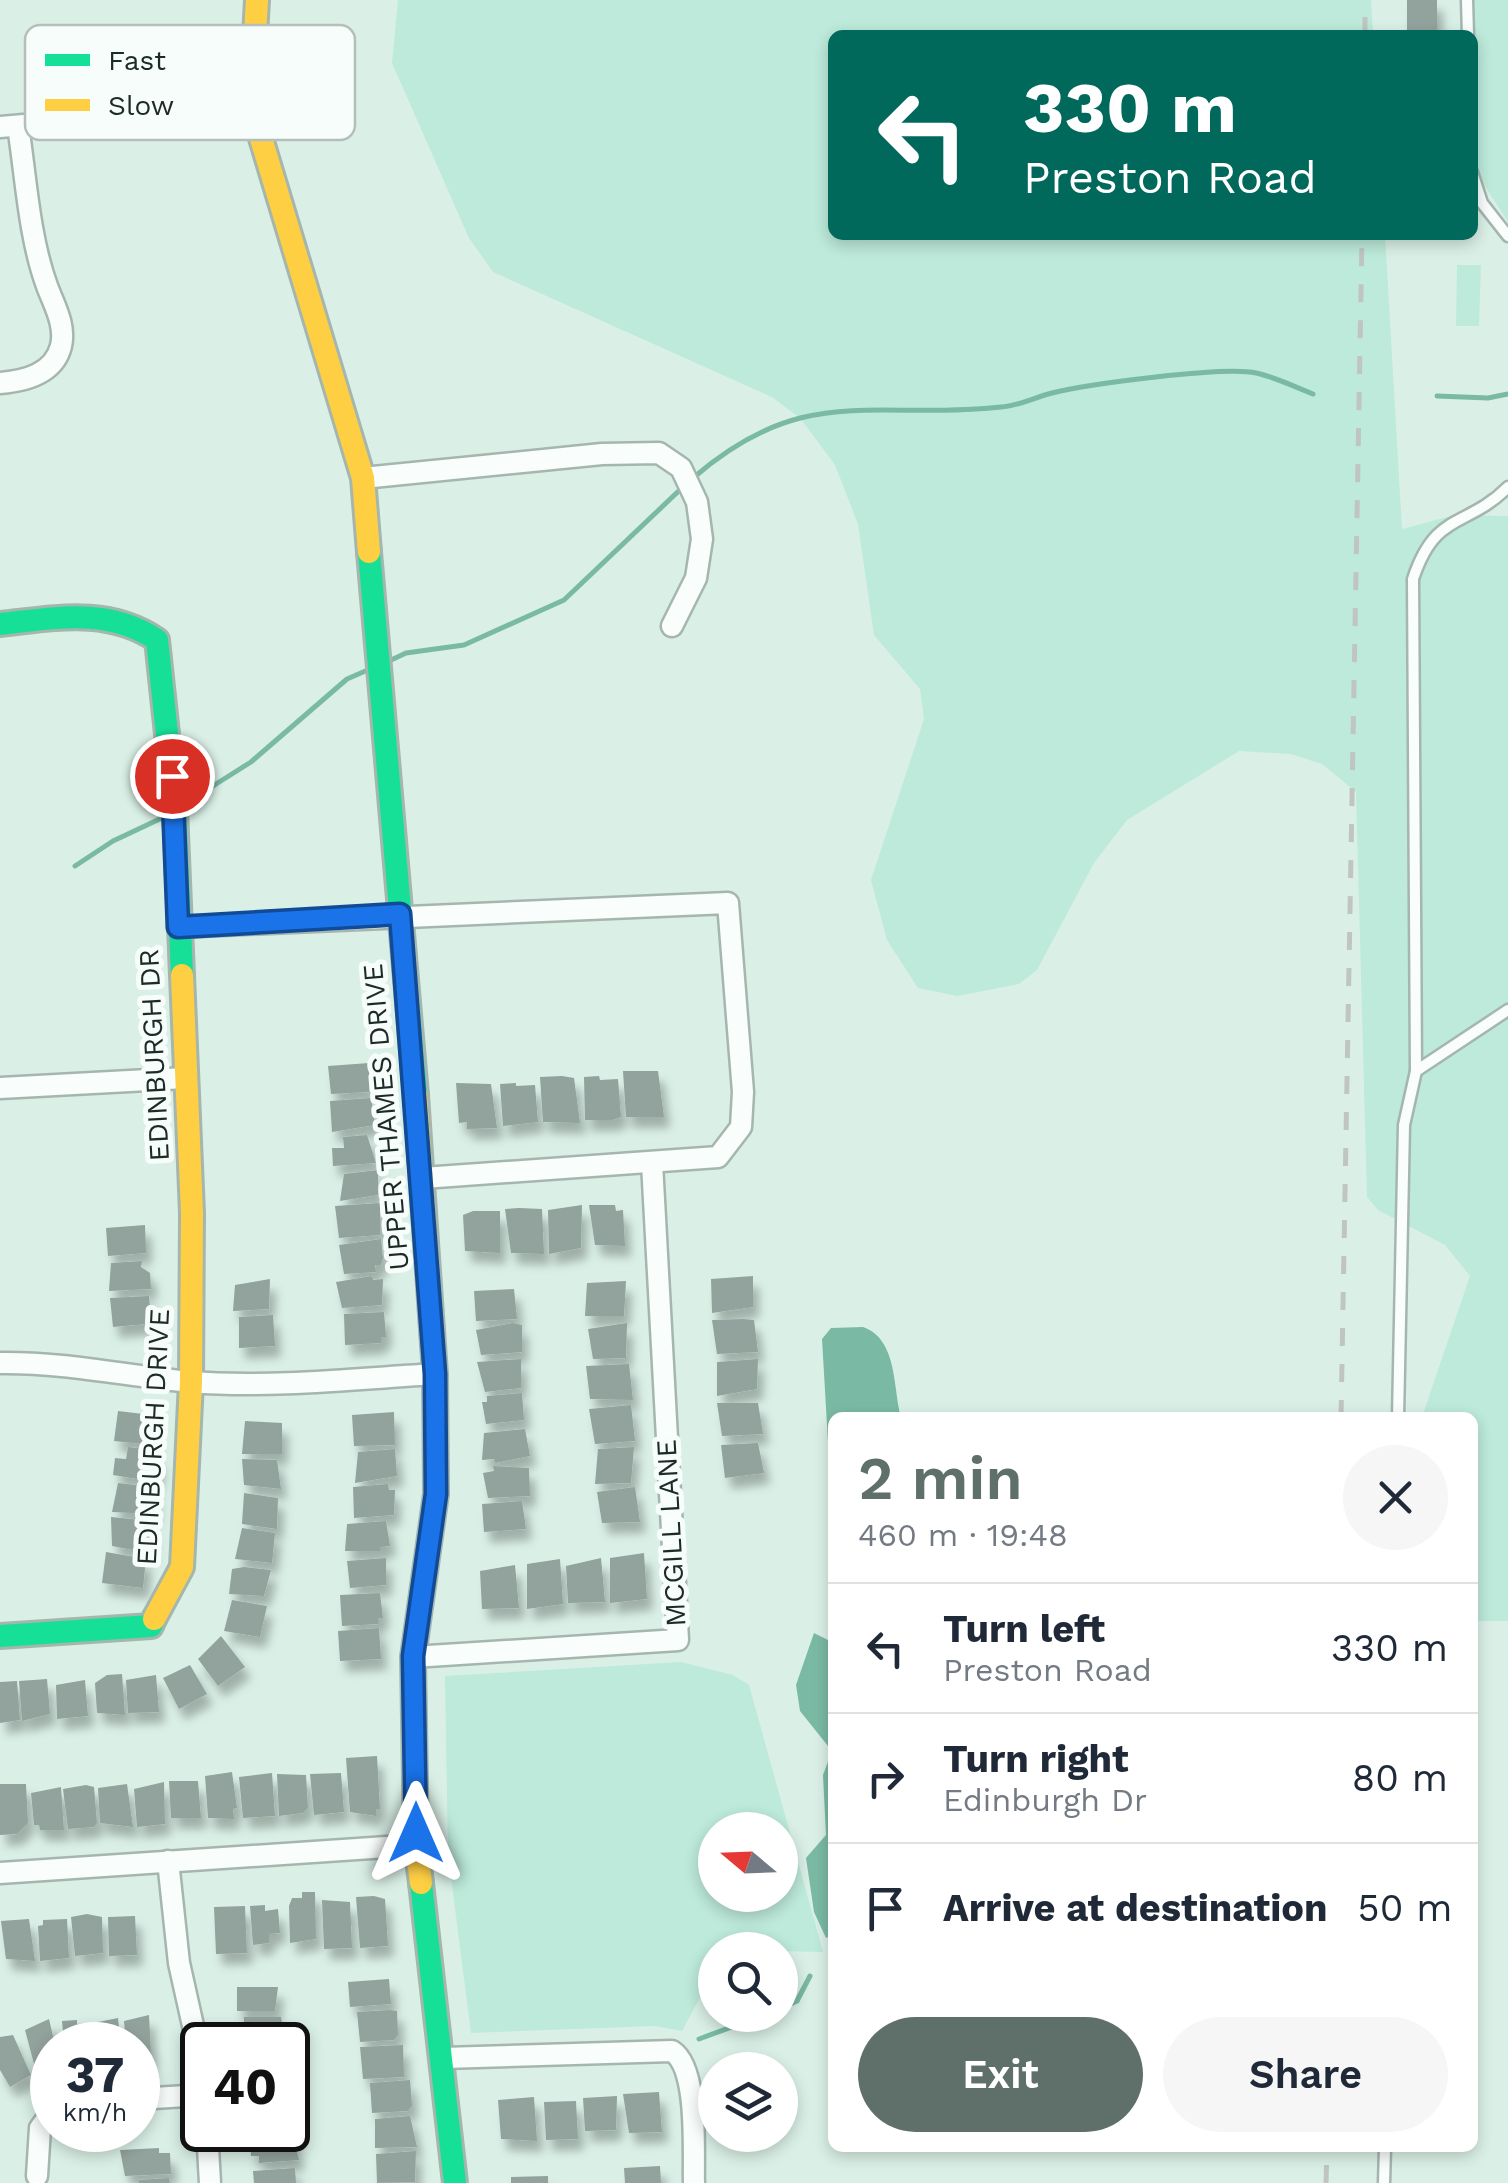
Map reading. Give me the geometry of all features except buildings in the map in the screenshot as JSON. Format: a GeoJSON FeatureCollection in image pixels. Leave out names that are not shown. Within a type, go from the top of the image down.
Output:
{"type":"FeatureCollection","features":[{"type":"Feature","properties":{"kind":"street","name":"UPPER THAMES DRIVE"},"geometry":{"type":"LineString","coordinates":[[256,25],[257,0]]}},
{"type":"Feature","properties":{"kind":"street"},"geometry":{"type":"LineString","coordinates":[[0,383],[24,381],[48,368],[61,347],[62,323],[45,280],[9,126]]}},
{"type":"Feature","properties":{"kind":"street","name":"UPPER THAMES DRIVE"},"geometry":{"type":"LineString","coordinates":[[261,140],[362,478],[423,1178],[435,1374],[436,1494],[413,1656],[416,1845],[444,2058],[455,2183]]}},
{"type":"Feature","properties":{"kind":"street"},"geometry":{"type":"LineString","coordinates":[[362,478],[602,454],[660,452],[681,468],[696,502],[702,540],[696,578],[672,626]]}},
{"type":"Feature","properties":{"kind":"street","name":"EDINBURGH DR"},"geometry":{"type":"LineString","coordinates":[[0,624],[98,616],[134,621],[157,640],[175,809],[192,1213]]}},
{"type":"Feature","properties":{"kind":"street"},"geometry":{"type":"LineString","coordinates":[[178,927],[400,914],[728,903],[743,1092],[740,1126],[718,1157],[423,1178]]}},
{"type":"Feature","properties":{"kind":"street"},"geometry":{"type":"LineString","coordinates":[[0,1088],[185,1078]]}},
{"type":"Feature","properties":{"kind":"street","name":"MCGILL LANE"},"geometry":{"type":"LineString","coordinates":[[413,1656],[678,1640],[652,1162]]}},
{"type":"Feature","properties":{"kind":"street","name":"EDINBURGH DRIVE"},"geometry":{"type":"LineString","coordinates":[[0,1636],[152,1626],[182,1567],[191,1382],[192,1213]]}},
{"type":"Feature","properties":{"kind":"street"},"geometry":{"type":"LineString","coordinates":[[0,1363],[48,1362],[191,1382],[294,1382],[435,1374]]}},
{"type":"Feature","properties":{"kind":"street"},"geometry":{"type":"LineString","coordinates":[[0,1873],[416,1845]]}},
{"type":"Feature","properties":{"kind":"street"},"geometry":{"type":"LineString","coordinates":[[168,1862],[179,1963],[192,2022]]}},
{"type":"Feature","properties":{"kind":"street"},"geometry":{"type":"LineString","coordinates":[[444,2058],[672,2050],[685,2064],[689,2080],[694,2183]]}},
{"type":"Feature","properties":{"kind":"street"},"geometry":{"type":"LineString","coordinates":[[38,2176],[39,2152]]}},
{"type":"Feature","properties":{"kind":"street"},"geometry":{"type":"LineString","coordinates":[[208,2152],[210,2183]]}},
{"type":"Feature","properties":{"kind":"lane"},"geometry":{"type":"LineString","coordinates":[[1467,0],[1468,30]]}},
{"type":"Feature","properties":{"kind":"lane"},"geometry":{"type":"LineString","coordinates":[[1478,190],[1482,202],[1508,236]]}},
{"type":"Feature","properties":{"kind":"lane"},"geometry":{"type":"LineString","coordinates":[[1398,1412],[1404,1125],[1416,1071],[1412,579],[1423,548],[1446,524],[1505,494]]}},
{"type":"Feature","properties":{"kind":"lane"},"geometry":{"type":"LineString","coordinates":[[1416,1071],[1508,1010]]}},
{"type":"Feature","properties":{"kind":"lane"},"geometry":{"type":"LineString","coordinates":[[1384,2183],[1385,2152]]}},
{"type":"Feature","properties":{"kind":"shaded area"},"geometry":{"type":"Polygon","coordinates":[[[398,0],[1371,0],[1373,30],[828,30],[828,240],[1385,240],[1402,529],[1455,515],[1508,516],[1508,1621],[1478,1621],[1478,1412],[1424,1412],[1470,1276],[1445,1245],[1378,1210],[1367,1197],[1356,792],[1322,764],[1291,754],[1239,751],[1127,820],[1094,863],[1037,970],[1019,984],[957,996],[918,988],[887,940],[871,880],[924,719],[920,689],[874,635],[858,524],[835,465],[800,418],[772,397],[493,272],[469,238],[392,63],[398,0]]]}},
{"type":"Feature","properties":{"kind":"shaded area"},"geometry":{"type":"Polygon","coordinates":[[[1471,0],[1508,0],[1508,222],[1478,175],[1478,30],[1471,30],[1471,0]]]}},
{"type":"Feature","properties":{"kind":"shaded area"},"geometry":{"type":"Polygon","coordinates":[[[1457,265],[1481,265],[1479,326],[1456,326],[1457,265]]]}},
{"type":"Feature","properties":{"kind":"shaded area"},"geometry":{"type":"Polygon","coordinates":[[[863,1327],[883,1342],[892,1366],[900,1412],[828,1412],[828,1442],[822,1339],[831,1328],[863,1327]]]}},
{"type":"Feature","properties":{"kind":"shaded area"},"geometry":{"type":"Polygon","coordinates":[[[814,1633],[828,1640],[828,1746],[800,1711],[796,1685],[814,1633]]]}},
{"type":"Feature","properties":{"kind":"shaded area"},"geometry":{"type":"Polygon","coordinates":[[[681,1662],[733,1675],[749,1685],[784,1812],[698,1812],[698,1912],[798,1912],[798,1862],[823,1952],[798,1952],[798,1932],[698,1932],[698,2001],[682,2031],[655,2026],[471,2033],[448,1854],[445,1676],[681,1662]]]}},
{"type":"Feature","properties":{"kind":"shaded area"},"geometry":{"type":"Polygon","coordinates":[[[828,1762],[826,1938],[814,1912],[806,1858],[826,1835],[823,1775],[828,1762]]]}},
{"type":"Feature","properties":{"kind":"waterway"},"geometry":{"type":"LineString","coordinates":[[693,478],[733,448],[771,428],[841,411],[1001,407],[1095,385],[1240,371],[1313,394]]}},
{"type":"Feature","properties":{"kind":"waterway"},"geometry":{"type":"LineString","coordinates":[[1437,396],[1488,398],[1508,394]]}},
{"type":"Feature","properties":{"kind":"waterway"},"geometry":{"type":"LineString","coordinates":[[389,661],[406,653],[464,645],[564,600],[685,485]]}},
{"type":"Feature","properties":{"kind":"waterway"},"geometry":{"type":"LineString","coordinates":[[186,803],[251,762],[347,679],[370,669]]}},
{"type":"Feature","properties":{"kind":"waterway"},"geometry":{"type":"LineString","coordinates":[[75,866],[113,841],[164,817]]}},
{"type":"Feature","properties":{"kind":"waterway"},"geometry":{"type":"LineString","coordinates":[[798,1999],[810,1976]]}},
{"type":"Feature","properties":{"kind":"waterway"},"geometry":{"type":"LineString","coordinates":[[699,2039],[718,2032]]}},
{"type":"Feature","properties":{"kind":"railway"},"geometry":{"type":"LineString","coordinates":[[1365,0],[1365,30]]}},
{"type":"Feature","properties":{"kind":"railway"},"geometry":{"type":"LineString","coordinates":[[1341,1412],[1362,240]]}},
{"type":"Feature","properties":{"kind":"railway"},"geometry":{"type":"LineString","coordinates":[[1326,2183],[1327,2152]]}},
{"type":"Feature","properties":{"kind":"traffic: fast"},"geometry":{"type":"LineString","coordinates":[[369,552],[416,1095]]}},
{"type":"Feature","properties":{"kind":"traffic: fast"},"geometry":{"type":"LineString","coordinates":[[0,624],[101,619],[157,640],[175,809],[182,975]]}},
{"type":"Feature","properties":{"kind":"traffic: fast"},"geometry":{"type":"LineString","coordinates":[[0,1636],[151,1626],[154,1619]]}},
{"type":"Feature","properties":{"kind":"traffic: fast"},"geometry":{"type":"LineString","coordinates":[[421,1883],[455,2183]]}},
{"type":"Feature","properties":{"kind":"traffic: slow"},"geometry":{"type":"LineString","coordinates":[[256,25],[257,0]]}},
{"type":"Feature","properties":{"kind":"traffic: slow"},"geometry":{"type":"LineString","coordinates":[[262,140],[363,478],[369,552]]}},
{"type":"Feature","properties":{"kind":"traffic: slow"},"geometry":{"type":"LineString","coordinates":[[154,1619],[182,1567],[191,1382],[192,1213],[182,975]]}},
{"type":"Feature","properties":{"kind":"traffic: slow"},"geometry":{"type":"LineString","coordinates":[[416,1095],[435,1374],[436,1494],[413,1657],[416,1845],[421,1883]]}},
{"type":"Feature","properties":{"kind":"route"},"geometry":{"type":"LineString","coordinates":[[172,776],[178,927],[400,914],[435,1374],[436,1494],[413,1656],[416,1833]]}}]}
